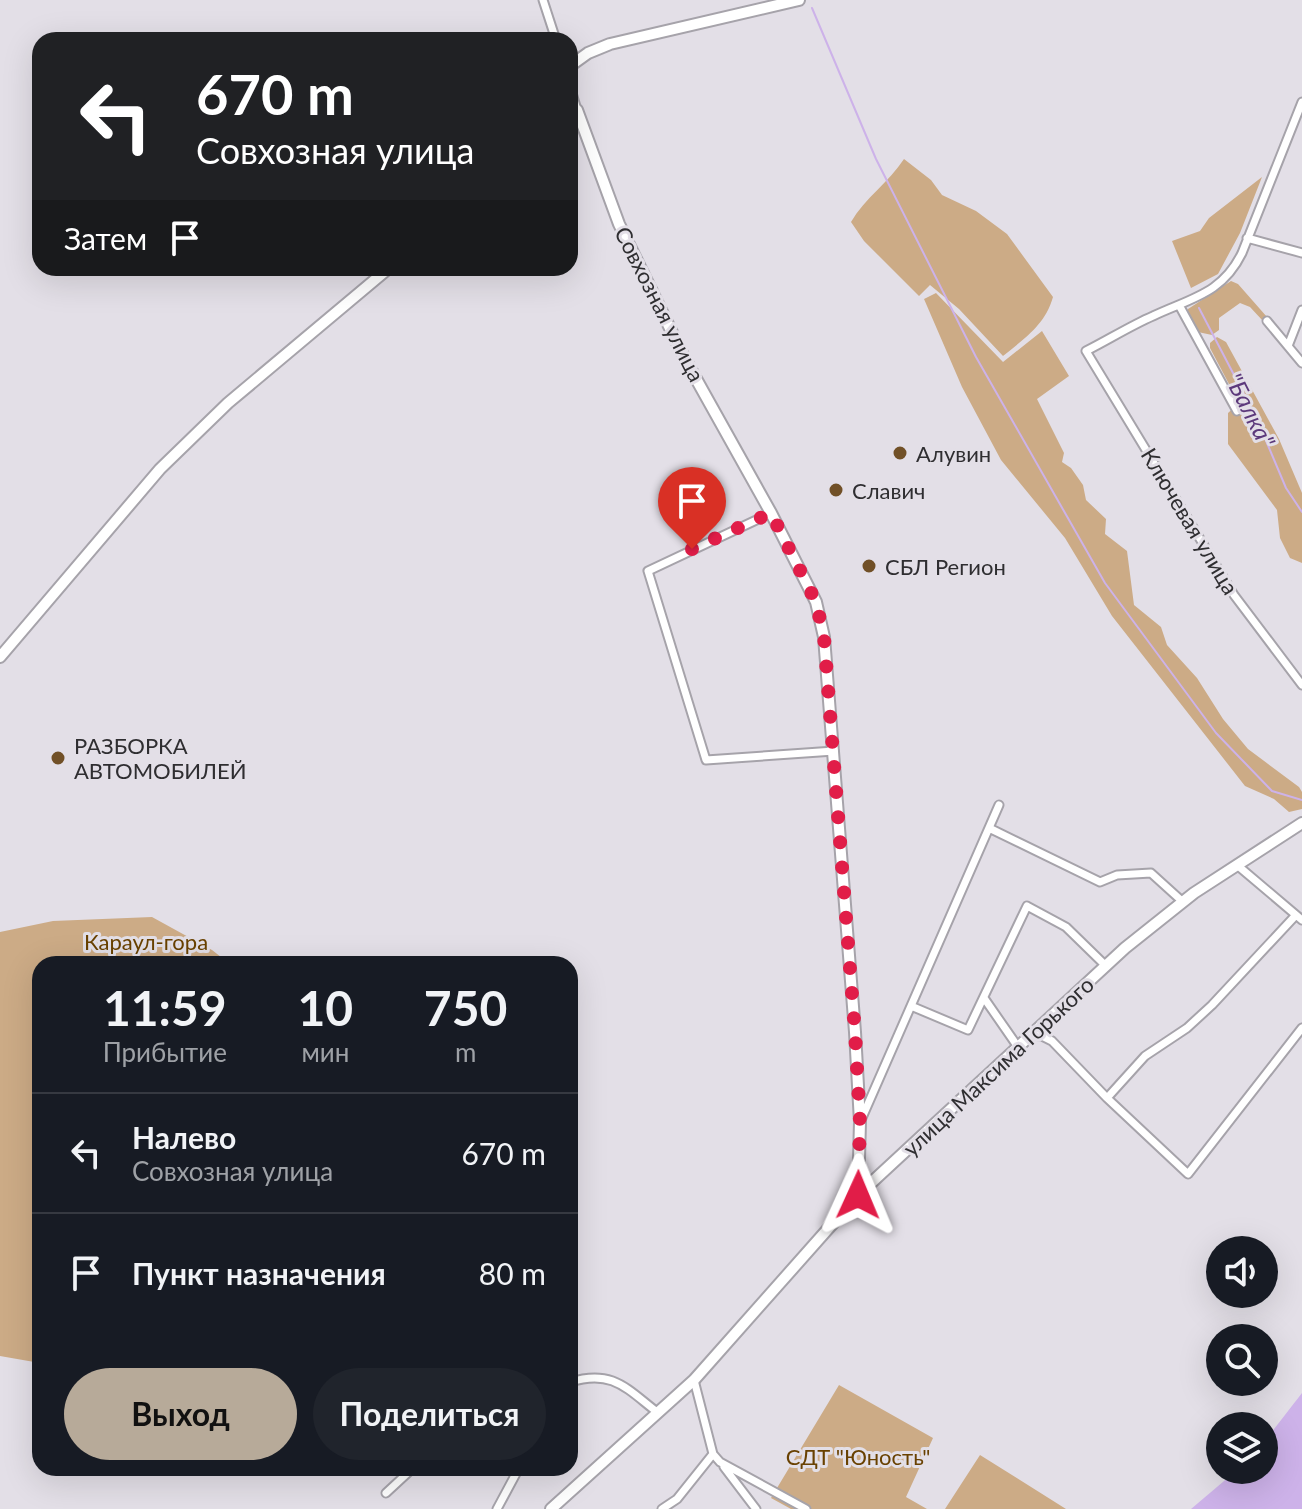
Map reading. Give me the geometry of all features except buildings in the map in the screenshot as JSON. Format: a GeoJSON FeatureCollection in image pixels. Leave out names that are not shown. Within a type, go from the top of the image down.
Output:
{"type":"FeatureCollection","features":[{"type":"Feature","properties":{"kind":"street"},"geometry":{"type":"LineString","coordinates":[[543,0],[553,32]]}},
{"type":"Feature","properties":{"kind":"street"},"geometry":{"type":"LineString","coordinates":[[578,60],[610,44],[799,0]]}},
{"type":"Feature","properties":{"kind":"street"},"geometry":{"type":"LineString","coordinates":[[1237,411],[1179,305],[1212,290],[1235,268],[1302,102]]}},
{"type":"Feature","properties":{"kind":"street","name":"Совхозная улица"},"geometry":{"type":"LineString","coordinates":[[578,124],[619,224],[685,359],[771,513],[816,602],[824,637],[834,751],[860,1122],[858,1195]]}},
{"type":"Feature","properties":{"kind":"street"},"geometry":{"type":"LineString","coordinates":[[1247,238],[1302,253]]}},
{"type":"Feature","properties":{"kind":"street"},"geometry":{"type":"LineString","coordinates":[[0,657],[160,469],[228,403],[379,276]]}},
{"type":"Feature","properties":{"kind":"street","name":"Ключевая улица"},"geometry":{"type":"LineString","coordinates":[[1179,305],[1153,315],[1086,351],[1234,595],[1302,685]]}},
{"type":"Feature","properties":{"kind":"street"},"geometry":{"type":"LineString","coordinates":[[1288,346],[1302,310]]}},
{"type":"Feature","properties":{"kind":"street"},"geometry":{"type":"LineString","coordinates":[[1267,321],[1302,363]]}},
{"type":"Feature","properties":{"kind":"street"},"geometry":{"type":"LineString","coordinates":[[771,513],[648,571],[706,760],[834,751]]}},
{"type":"Feature","properties":{"kind":"street"},"geometry":{"type":"LineString","coordinates":[[860,1122],[999,805]]}},
{"type":"Feature","properties":{"kind":"street","name":"улица Максима Горького"},"geometry":{"type":"LineString","coordinates":[[551,1509],[694,1380],[858,1195],[1106,966],[1183,902],[1302,823]]}},
{"type":"Feature","properties":{"kind":"street"},"geometry":{"type":"LineString","coordinates":[[989,828],[1100,882],[1117,875],[1151,873],[1183,902]]}},
{"type":"Feature","properties":{"kind":"street"},"geometry":{"type":"LineString","coordinates":[[1107,1098],[1145,1056],[1196,1021],[1299,917],[1237,865]]}},
{"type":"Feature","properties":{"kind":"street"},"geometry":{"type":"LineString","coordinates":[[911,1006],[968,1030],[1027,906],[1066,927],[1106,966]]}},
{"type":"Feature","properties":{"kind":"street"},"geometry":{"type":"LineString","coordinates":[[984,998],[1018,1047]]}},
{"type":"Feature","properties":{"kind":"street"},"geometry":{"type":"LineString","coordinates":[[1031,1035],[1052,1041],[1188,1174],[1302,1028]]}},
{"type":"Feature","properties":{"kind":"street"},"geometry":{"type":"LineString","coordinates":[[578,1380],[591,1375],[618,1382],[657,1412]]}},
{"type":"Feature","properties":{"kind":"street"},"geometry":{"type":"LineString","coordinates":[[694,1380],[713,1454],[756,1509]]}},
{"type":"Feature","properties":{"kind":"street"},"geometry":{"type":"LineString","coordinates":[[662,1509],[677,1499],[713,1454]]}},
{"type":"Feature","properties":{"kind":"street"},"geometry":{"type":"LineString","coordinates":[[720,1462],[806,1509]]}},
{"type":"Feature","properties":{"kind":"street"},"geometry":{"type":"LineString","coordinates":[[386,1493],[404,1476]]}},
{"type":"Feature","properties":{"kind":"street"},"geometry":{"type":"LineString","coordinates":[[497,1509],[515,1476]]}},
{"type":"Feature","properties":{"kind":"green space"},"geometry":{"type":"Polygon","coordinates":[[[904,159],[931,180],[942,195],[976,211],[1007,234],[1053,297],[1045,316],[1003,356],[959,309],[930,285],[919,296],[864,241],[851,222],[904,159]]]}},
{"type":"Feature","properties":{"kind":"green space"},"geometry":{"type":"Polygon","coordinates":[[[1262,177],[1240,233],[1218,274],[1191,288],[1172,241],[1200,231],[1209,218],[1262,177]]]}},
{"type":"Feature","properties":{"kind":"green space"},"geometry":{"type":"Polygon","coordinates":[[[1231,281],[1238,284],[1267,317],[1266,320],[1263,321],[1250,307],[1240,303],[1219,318],[1219,330],[1212,335],[1198,332],[1187,313],[1188,309],[1231,281]]]}},
{"type":"Feature","properties":{"kind":"green space"},"geometry":{"type":"Polygon","coordinates":[[[936,293],[1003,362],[1042,331],[1069,376],[1037,399],[1064,453],[1062,462],[1071,468],[1083,485],[1086,500],[1106,519],[1105,534],[1127,551],[1134,605],[1161,627],[1167,645],[1197,678],[1223,719],[1248,749],[1299,787],[1302,809],[1289,812],[1274,799],[1245,786],[1112,616],[1065,538],[1001,460],[962,387],[924,299],[936,293]]]}},
{"type":"Feature","properties":{"kind":"green space"},"geometry":{"type":"Polygon","coordinates":[[[1217,337],[1226,342],[1279,439],[1302,493],[1302,563],[1290,558],[1280,538],[1277,510],[1228,444],[1228,413],[1239,403],[1210,348],[1210,343],[1217,337]]]}},
{"type":"Feature","properties":{"kind":"green space","name":"Караул-гора"},"geometry":{"type":"Polygon","coordinates":[[[152,917],[220,956],[32,956],[32,1362],[0,1356],[0,932],[53,921],[152,917]]]}},
{"type":"Feature","properties":{"kind":"green space","name":"СДТ \"Юность\""},"geometry":{"type":"Polygon","coordinates":[[[839,1385],[933,1438],[906,1497],[927,1509],[791,1509],[771,1498],[839,1385]]]}},
{"type":"Feature","properties":{"kind":"green space","name":"СДТ \"Юность\""},"geometry":{"type":"Polygon","coordinates":[[[980,1455],[1066,1509],[945,1509],[980,1455]]]}},
{"type":"Feature","properties":{"kind":"shaded area"},"geometry":{"type":"Polygon","coordinates":[[[1302,1393],[1302,1509],[1191,1509],[1220,1484],[1278,1484],[1278,1424],[1302,1393]]]}},
{"type":"Feature","properties":{"kind":"waterway"},"geometry":{"type":"LineString","coordinates":[[812,8],[876,159],[976,357],[1105,583],[1216,733],[1272,791],[1302,800]]}},
{"type":"Feature","properties":{"kind":"waterway","name":"\"Балка\""},"geometry":{"type":"LineString","coordinates":[[1199,308],[1256,417],[1286,488],[1302,512]]}},
{"type":"Feature","properties":{"kind":"place","name":"Алувин"},"geometry":{"type":"Point","coordinates":[900,453]}},
{"type":"Feature","properties":{"kind":"place","name":"Славич"},"geometry":{"type":"Point","coordinates":[836,490]}},
{"type":"Feature","properties":{"kind":"place","name":"СБЛ Регион"},"geometry":{"type":"Point","coordinates":[869,566]}},
{"type":"Feature","properties":{"kind":"place","name":"РАЗБОРКА АВТОМОБИЛЕЙ"},"geometry":{"type":"Point","coordinates":[58,758]}},
{"type":"Feature","properties":{"kind":"route"},"geometry":{"type":"LineString","coordinates":[[692,549],[771,513],[816,602],[824,637],[855,1032],[860,1122],[858,1195]]}}]}
